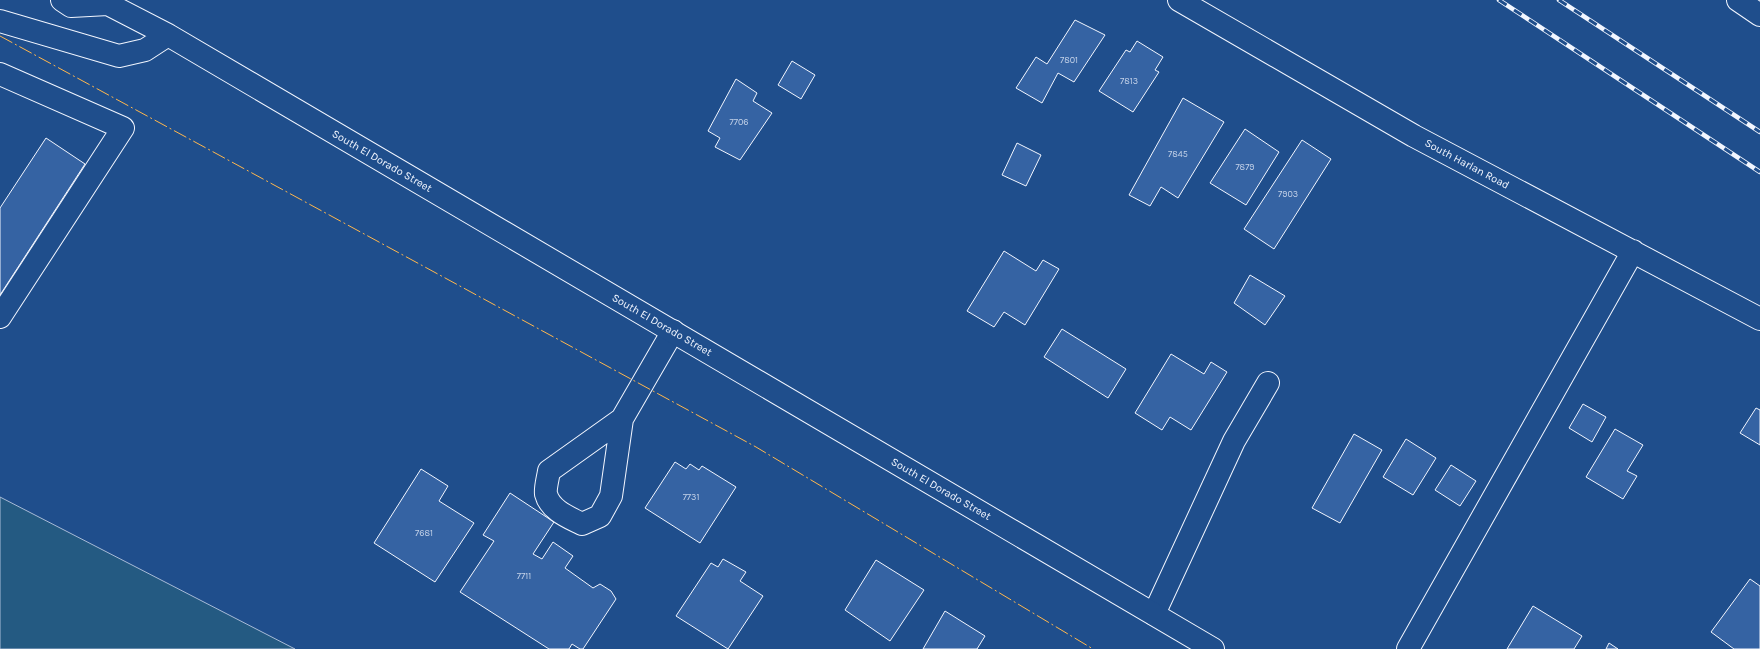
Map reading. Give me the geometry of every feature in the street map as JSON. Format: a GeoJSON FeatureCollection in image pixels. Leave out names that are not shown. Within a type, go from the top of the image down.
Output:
{"type":"FeatureCollection","features":[{"type":"Feature","properties":{"kind":"main road","name":"South El Dorado Street"},"geometry":{"type":"LineString","coordinates":[[62,0],[71,6],[107,2],[168,35],[1213,649]]}},
{"type":"Feature","properties":{"kind":"main road","name":"South Harlan Road"},"geometry":{"type":"LineString","coordinates":[[1179,0],[1414,136],[1760,318]]}},
{"type":"Feature","properties":{"kind":"main road"},"geometry":{"type":"LineString","coordinates":[[1738,0],[1760,15]]}},
{"type":"Feature","properties":{"kind":"main road"},"geometry":{"type":"LineString","coordinates":[[0,20],[119,56],[146,50],[168,35]]}},
{"type":"Feature","properties":{"kind":"main road"},"geometry":{"type":"LineString","coordinates":[[0,74],[123,128],[0,317]]}},
{"type":"Feature","properties":{"kind":"main road"},"geometry":{"type":"LineString","coordinates":[[1408,649],[1633,251]]}},
{"type":"Feature","properties":{"kind":"main road"},"geometry":{"type":"LineString","coordinates":[[622,419],[549,471],[546,493],[552,505],[565,516],[582,524],[600,516],[611,496],[622,419],[673,332]]}},
{"type":"Feature","properties":{"kind":"main road"},"geometry":{"type":"LineString","coordinates":[[1154,614],[1234,441],[1268,383]]}},
{"type":"Feature","properties":{"kind":"shaded area"},"geometry":{"type":"Polygon","coordinates":[[[0,497],[295,649],[0,649],[0,497]]]}},
{"type":"Feature","properties":{"kind":"building"},"geometry":{"type":"Polygon","coordinates":[[[1075,20],[1105,35],[1074,82],[1058,73],[1042,103],[1016,88],[1036,57],[1047,64],[1075,20]]]}},
{"type":"Feature","properties":{"kind":"building"},"geometry":{"type":"Polygon","coordinates":[[[1137,41],[1163,57],[1155,70],[1159,72],[1133,112],[1099,91],[1126,50],[1130,52],[1137,41]]]}},
{"type":"Feature","properties":{"kind":"building"},"geometry":{"type":"Polygon","coordinates":[[[792,61],[815,75],[801,99],[778,85],[792,61]]]}},
{"type":"Feature","properties":{"kind":"building"},"geometry":{"type":"Polygon","coordinates":[[[736,79],[757,93],[753,101],[772,113],[740,160],[715,147],[720,138],[708,131],[736,79]]]}},
{"type":"Feature","properties":{"kind":"building"},"geometry":{"type":"Polygon","coordinates":[[[1183,98],[1224,122],[1178,198],[1161,187],[1150,206],[1129,195],[1183,98]]]}},
{"type":"Feature","properties":{"kind":"building"},"geometry":{"type":"Polygon","coordinates":[[[1245,129],[1279,152],[1246,205],[1210,183],[1245,129]]]}},
{"type":"Feature","properties":{"kind":"building"},"geometry":{"type":"Polygon","coordinates":[[[46,138],[85,164],[0,295],[0,208],[46,138]]]}},
{"type":"Feature","properties":{"kind":"building"},"geometry":{"type":"Polygon","coordinates":[[[1302,140],[1331,159],[1274,249],[1244,229],[1302,140]]]}},
{"type":"Feature","properties":{"kind":"building"},"geometry":{"type":"Polygon","coordinates":[[[1017,143],[1041,155],[1026,186],[1002,175],[1017,143]]]}},
{"type":"Feature","properties":{"kind":"building"},"geometry":{"type":"Polygon","coordinates":[[[1004,251],[1036,271],[1043,260],[1059,269],[1025,325],[1004,312],[994,327],[967,311],[1004,251]]]}},
{"type":"Feature","properties":{"kind":"building"},"geometry":{"type":"Polygon","coordinates":[[[1250,275],[1285,296],[1265,325],[1234,303],[1250,275]]]}},
{"type":"Feature","properties":{"kind":"building"},"geometry":{"type":"Polygon","coordinates":[[[1062,329],[1126,369],[1108,398],[1044,357],[1062,329]]]}},
{"type":"Feature","properties":{"kind":"building"},"geometry":{"type":"Polygon","coordinates":[[[1171,354],[1204,374],[1211,362],[1227,372],[1191,430],[1170,417],[1162,430],[1135,413],[1171,354]]]}},
{"type":"Feature","properties":{"kind":"building"},"geometry":{"type":"Polygon","coordinates":[[[1583,404],[1606,417],[1592,442],[1569,428],[1583,404]]]}},
{"type":"Feature","properties":{"kind":"building"},"geometry":{"type":"Polygon","coordinates":[[[1756,408],[1760,410],[1760,445],[1740,433],[1756,408]]]}},
{"type":"Feature","properties":{"kind":"building"},"geometry":{"type":"Polygon","coordinates":[[[1615,429],[1643,445],[1627,471],[1637,476],[1623,499],[1586,477],[1615,429]]]}},
{"type":"Feature","properties":{"kind":"building"},"geometry":{"type":"Polygon","coordinates":[[[1354,434],[1382,450],[1340,523],[1312,508],[1354,434]]]}},
{"type":"Feature","properties":{"kind":"building"},"geometry":{"type":"Polygon","coordinates":[[[1406,439],[1436,458],[1413,495],[1383,477],[1406,439]]]}},
{"type":"Feature","properties":{"kind":"building"},"geometry":{"type":"Polygon","coordinates":[[[675,462],[686,469],[690,464],[699,470],[702,466],[736,487],[700,543],[645,508],[675,462]]]}},
{"type":"Feature","properties":{"kind":"building"},"geometry":{"type":"Polygon","coordinates":[[[1451,465],[1476,481],[1460,506],[1435,490],[1451,465]]]}},
{"type":"Feature","properties":{"kind":"building"},"geometry":{"type":"Polygon","coordinates":[[[421,469],[448,486],[439,501],[474,523],[435,582],[374,543],[421,469]]]}},
{"type":"Feature","properties":{"kind":"building"},"geometry":{"type":"Polygon","coordinates":[[[510,493],[554,522],[533,554],[542,559],[553,542],[573,556],[565,568],[593,588],[600,584],[611,591],[616,599],[583,649],[580,649],[572,644],[569,649],[549,649],[460,592],[494,541],[483,535],[510,493]]]}},
{"type":"Feature","properties":{"kind":"building"},"geometry":{"type":"Polygon","coordinates":[[[723,559],[746,572],[740,581],[763,596],[728,649],[676,616],[711,563],[718,567],[723,559]]]}},
{"type":"Feature","properties":{"kind":"building"},"geometry":{"type":"Polygon","coordinates":[[[876,560],[924,590],[890,641],[845,610],[876,560]]]}},
{"type":"Feature","properties":{"kind":"building"},"geometry":{"type":"Polygon","coordinates":[[[1750,579],[1760,586],[1760,649],[1734,649],[1711,632],[1750,579]]]}},
{"type":"Feature","properties":{"kind":"building"},"geometry":{"type":"Polygon","coordinates":[[[1533,606],[1582,636],[1574,649],[1507,649],[1533,606]]]}},
{"type":"Feature","properties":{"kind":"building"},"geometry":{"type":"Polygon","coordinates":[[[945,611],[985,636],[977,649],[923,649],[945,611]]]}},
{"type":"Feature","properties":{"kind":"building"},"geometry":{"type":"Polygon","coordinates":[[[1609,643],[1618,649],[1606,649],[1609,643]]]}},
{"type":"Feature","properties":{"kind":"railway"},"geometry":{"type":"LineString","coordinates":[[1499,0],[1760,172]]}},
{"type":"Feature","properties":{"kind":"railway"},"geometry":{"type":"LineString","coordinates":[[1559,0],[1760,132]]}},
{"type":"Feature","properties":{"kind":"power"},"geometry":{"type":"LineString","coordinates":[[0,36],[756,447],[1093,649]]}}]}
